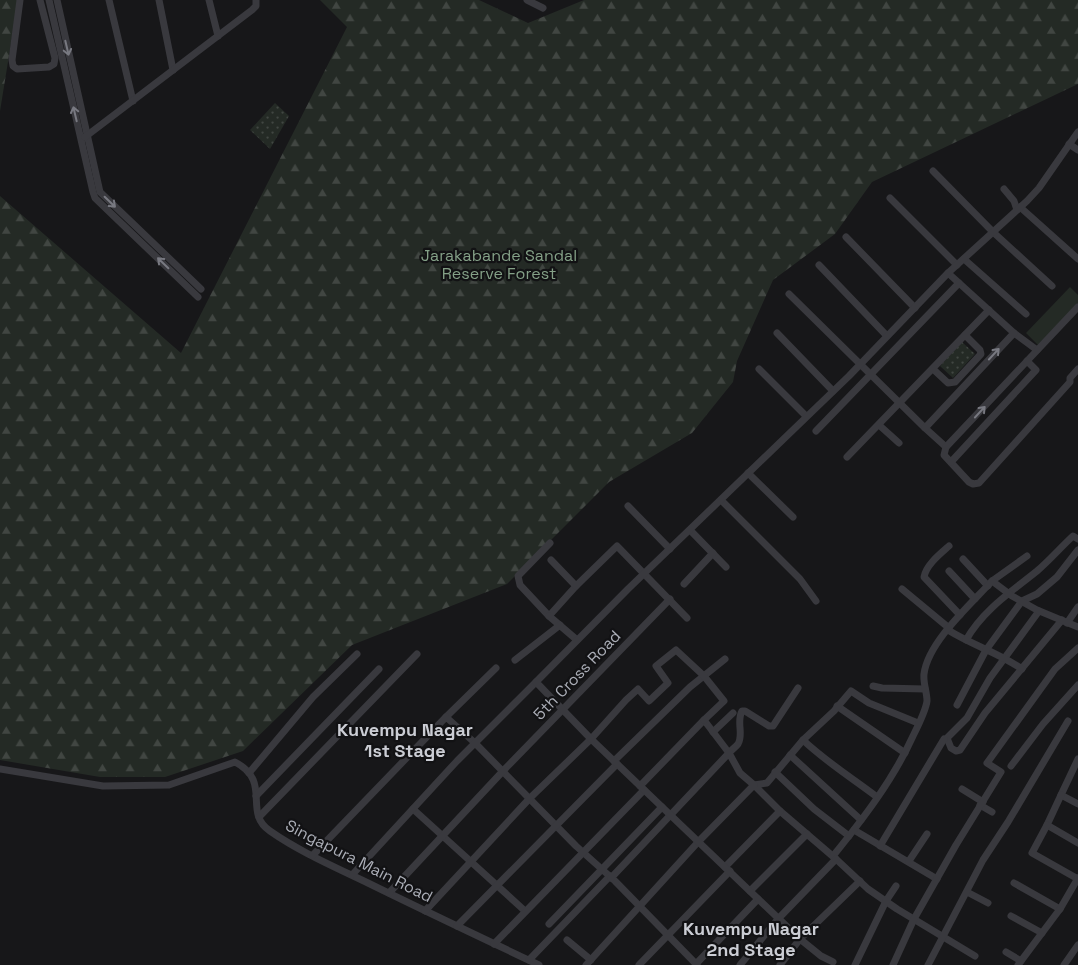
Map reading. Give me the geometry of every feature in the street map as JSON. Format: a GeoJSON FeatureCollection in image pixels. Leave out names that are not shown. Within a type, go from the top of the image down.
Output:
{"type":"FeatureCollection","features":[{"type":"Feature","properties":{"kind":"street"},"geometry":{"type":"LineString","coordinates":[[20,0],[12,60],[13,66],[18,69],[54,64],[54,41],[49,0]]}},
{"type":"Feature","properties":{"kind":"street"},"geometry":{"type":"LineString","coordinates":[[40,0],[100,192],[201,289]]}},
{"type":"Feature","properties":{"kind":"street"},"geometry":{"type":"LineString","coordinates":[[57,0],[93,192],[96,198],[198,297]]}},
{"type":"Feature","properties":{"kind":"street"},"geometry":{"type":"LineString","coordinates":[[110,0],[133,101]]}},
{"type":"Feature","properties":{"kind":"street"},"geometry":{"type":"LineString","coordinates":[[159,0],[173,70]]}},
{"type":"Feature","properties":{"kind":"street"},"geometry":{"type":"LineString","coordinates":[[209,0],[218,36]]}},
{"type":"Feature","properties":{"kind":"street"},"geometry":{"type":"LineString","coordinates":[[84,138],[256,6],[256,0]]}},
{"type":"Feature","properties":{"kind":"street"},"geometry":{"type":"LineString","coordinates":[[527,0],[543,8]]}},
{"type":"Feature","properties":{"kind":"street"},"geometry":{"type":"LineString","coordinates":[[352,875],[475,742],[577,640],[861,364],[948,273],[1019,209],[1038,188],[1078,132]]}},
{"type":"Feature","properties":{"kind":"street"},"geometry":{"type":"LineString","coordinates":[[1069,144],[1078,150]]}},
{"type":"Feature","properties":{"kind":"street"},"geometry":{"type":"LineString","coordinates":[[933,171],[993,232],[1052,286]]}},
{"type":"Feature","properties":{"kind":"street"},"geometry":{"type":"LineString","coordinates":[[1004,189],[1019,209],[1078,259]]}},
{"type":"Feature","properties":{"kind":"street"},"geometry":{"type":"LineString","coordinates":[[890,198],[957,265]]}},
{"type":"Feature","properties":{"kind":"street"},"geometry":{"type":"LineString","coordinates":[[846,237],[915,308]]}},
{"type":"Feature","properties":{"kind":"street"},"geometry":{"type":"LineString","coordinates":[[964,259],[1026,314]]}},
{"type":"Feature","properties":{"kind":"street"},"geometry":{"type":"LineString","coordinates":[[819,265],[887,336]]}},
{"type":"Feature","properties":{"kind":"street"},"geometry":{"type":"LineString","coordinates":[[948,273],[1014,333],[1037,350]]}},
{"type":"Feature","properties":{"kind":"street"},"geometry":{"type":"LineString","coordinates":[[816,432],[959,283]]}},
{"type":"Feature","properties":{"kind":"street"},"geometry":{"type":"LineString","coordinates":[[789,294],[924,428],[946,447]]}},
{"type":"Feature","properties":{"kind":"street"},"geometry":{"type":"LineString","coordinates":[[1078,307],[946,447],[944,455],[969,482],[979,483],[1070,382],[1070,378],[1078,369]]}},
{"type":"Feature","properties":{"kind":"street"},"geometry":{"type":"LineString","coordinates":[[847,457],[989,310]]}},
{"type":"Feature","properties":{"kind":"street"},"geometry":{"type":"LineString","coordinates":[[778,333],[833,391]]}},
{"type":"Feature","properties":{"kind":"street"},"geometry":{"type":"LineString","coordinates":[[924,428],[1014,333]]}},
{"type":"Feature","properties":{"kind":"street"},"geometry":{"type":"LineString","coordinates":[[933,369],[948,383],[955,382],[982,354],[965,335]]}},
{"type":"Feature","properties":{"kind":"street"},"geometry":{"type":"LineString","coordinates":[[951,462],[1036,370],[1027,360]]}},
{"type":"Feature","properties":{"kind":"street"},"geometry":{"type":"LineString","coordinates":[[759,369],[806,416]]}},
{"type":"Feature","properties":{"kind":"street"},"geometry":{"type":"LineString","coordinates":[[879,425],[899,443]]}},
{"type":"Feature","properties":{"kind":"street"},"geometry":{"type":"LineString","coordinates":[[748,473],[793,517]]}},
{"type":"Feature","properties":{"kind":"street"},"geometry":{"type":"LineString","coordinates":[[721,500],[800,579],[816,601]]}},
{"type":"Feature","properties":{"kind":"street"},"geometry":{"type":"LineString","coordinates":[[628,506],[670,549]]}},
{"type":"Feature","properties":{"kind":"street"},"geometry":{"type":"LineString","coordinates":[[690,530],[726,567]]}},
{"type":"Feature","properties":{"kind":"street"},"geometry":{"type":"LineString","coordinates":[[966,640],[979,622],[1008,593],[1037,571],[1073,536],[1078,538]]}},
{"type":"Feature","properties":{"kind":"street"},"geometry":{"type":"LineString","coordinates":[[550,543],[518,576],[520,584],[549,616],[577,640]]}},
{"type":"Feature","properties":{"kind":"street"},"geometry":{"type":"LineString","coordinates":[[549,616],[576,586],[617,546],[687,618]]}},
{"type":"Feature","properties":{"kind":"street"},"geometry":{"type":"LineString","coordinates":[[949,546],[935,559],[924,573],[924,577],[960,614]]}},
{"type":"Feature","properties":{"kind":"street"},"geometry":{"type":"LineString","coordinates":[[957,705],[986,650],[1022,601],[1037,594],[1057,577],[1078,550]]}},
{"type":"Feature","properties":{"kind":"street"},"geometry":{"type":"LineString","coordinates":[[684,584],[713,554]]}},
{"type":"Feature","properties":{"kind":"street"},"geometry":{"type":"LineString","coordinates":[[740,965],[778,919],[835,857],[896,770],[927,701],[924,674],[930,655],[942,636],[990,583],[1027,556]]}},
{"type":"Feature","properties":{"kind":"street"},"geometry":{"type":"LineString","coordinates":[[963,559],[990,583],[1039,611],[1078,627]]}},
{"type":"Feature","properties":{"kind":"street"},"geometry":{"type":"LineString","coordinates":[[551,560],[576,586]]}},
{"type":"Feature","properties":{"kind":"street"},"geometry":{"type":"LineString","coordinates":[[949,571],[975,599]]}},
{"type":"Feature","properties":{"kind":"street"},"geometry":{"type":"LineString","coordinates":[[902,589],[948,629],[966,640],[1005,658],[1022,669]]}},
{"type":"Feature","properties":{"kind":"street","name":"5th Cross Road"},"geometry":{"type":"LineString","coordinates":[[389,893],[503,771],[670,599]]}},
{"type":"Feature","properties":{"kind":"street"},"geometry":{"type":"LineString","coordinates":[[1039,611],[1018,637],[980,693],[967,718],[947,738],[951,748],[956,751],[960,750],[986,713],[1022,669],[1078,607]]}},
{"type":"Feature","properties":{"kind":"street"},"geometry":{"type":"LineString","coordinates":[[515,660],[560,626]]}},
{"type":"Feature","properties":{"kind":"street"},"geometry":{"type":"LineString","coordinates":[[893,965],[914,919],[1001,772],[987,763],[1055,669],[1078,648]]}},
{"type":"Feature","properties":{"kind":"street"},"geometry":{"type":"LineString","coordinates":[[425,910],[530,798],[591,739],[626,700],[638,689],[649,701],[668,682],[656,666],[676,650],[704,676],[724,701],[704,720],[583,853],[494,944]]}},
{"type":"Feature","properties":{"kind":"street"},"geometry":{"type":"LineString","coordinates":[[249,773],[313,697],[357,654]]}},
{"type":"Feature","properties":{"kind":"street"},"geometry":{"type":"LineString","coordinates":[[0,769],[103,786],[169,785],[235,762],[246,768],[256,784],[256,810],[259,817],[417,654]]}},
{"type":"Feature","properties":{"kind":"street"},"geometry":{"type":"LineString","coordinates":[[457,926],[690,688],[725,659]]}},
{"type":"Feature","properties":{"kind":"street"},"geometry":{"type":"LineString","coordinates":[[313,855],[496,668]]}},
{"type":"Feature","properties":{"kind":"street"},"geometry":{"type":"LineString","coordinates":[[256,796],[379,669]]}},
{"type":"Feature","properties":{"kind":"street"},"geometry":{"type":"LineString","coordinates":[[536,682],[591,739],[778,919],[821,956],[833,962]]}},
{"type":"Feature","properties":{"kind":"street"},"geometry":{"type":"LineString","coordinates":[[1011,766],[1043,724],[1078,685]]}},
{"type":"Feature","properties":{"kind":"street"},"geometry":{"type":"LineString","coordinates":[[873,686],[925,689]]}},
{"type":"Feature","properties":{"kind":"street"},"geometry":{"type":"LineString","coordinates":[[530,960],[671,816],[738,744],[741,735],[739,716],[742,711],[769,726],[773,726],[798,688]]}},
{"type":"Feature","properties":{"kind":"street"},"geometry":{"type":"LineString","coordinates":[[568,940],[588,962],[698,841],[754,785],[767,783],[802,740],[851,691],[869,703],[918,723]]}},
{"type":"Feature","properties":{"kind":"street"},"geometry":{"type":"LineString","coordinates":[[838,706],[905,752]]}},
{"type":"Feature","properties":{"kind":"street"},"geometry":{"type":"LineString","coordinates":[[713,732],[733,713]]}},
{"type":"Feature","properties":{"kind":"street"},"geometry":{"type":"LineString","coordinates":[[446,717],[475,742],[556,826],[610,877],[697,965],[758,899]]}},
{"type":"Feature","properties":{"kind":"street"},"geometry":{"type":"LineString","coordinates":[[704,720],[729,753],[730,758],[740,773],[860,881],[886,901],[975,956]]}},
{"type":"Feature","properties":{"kind":"street"},"geometry":{"type":"LineString","coordinates":[[928,965],[983,860],[1008,822],[1068,721]]}},
{"type":"Feature","properties":{"kind":"street"},"geometry":{"type":"LineString","coordinates":[[880,846],[944,739]]}},
{"type":"Feature","properties":{"kind":"street"},"geometry":{"type":"LineString","coordinates":[[802,740],[820,756],[838,767],[877,797]]}},
{"type":"Feature","properties":{"kind":"street"},"geometry":{"type":"LineString","coordinates":[[790,755],[861,820]]}},
{"type":"Feature","properties":{"kind":"street"},"geometry":{"type":"LineString","coordinates":[[1006,952],[1019,963],[1060,909],[1078,879],[1032,853],[1076,769],[1078,759]]}},
{"type":"Feature","properties":{"kind":"street"},"geometry":{"type":"LineString","coordinates":[[775,772],[814,809],[851,833],[909,861],[937,878]]}},
{"type":"Feature","properties":{"kind":"street"},"geometry":{"type":"LineString","coordinates":[[962,788],[992,812]]}},
{"type":"Feature","properties":{"kind":"street"},"geometry":{"type":"LineString","coordinates":[[1061,795],[1078,804]]}},
{"type":"Feature","properties":{"kind":"street"},"geometry":{"type":"LineString","coordinates":[[549,924],[662,807]]}},
{"type":"Feature","properties":{"kind":"street"},"geometry":{"type":"LineString","coordinates":[[413,809],[525,912]]}},
{"type":"Feature","properties":{"kind":"street"},"geometry":{"type":"LineString","coordinates":[[638,965],[780,811]]}},
{"type":"Feature","properties":{"kind":"street","name":"Singapura Main Road"},"geometry":{"type":"LineString","coordinates":[[259,817],[269,831],[313,855],[539,965]]}},
{"type":"Feature","properties":{"kind":"street"},"geometry":{"type":"LineString","coordinates":[[1047,824],[1078,843]]}},
{"type":"Feature","properties":{"kind":"street"},"geometry":{"type":"LineString","coordinates":[[750,891],[807,834]]}},
{"type":"Feature","properties":{"kind":"street"},"geometry":{"type":"LineString","coordinates":[[909,861],[927,834]]}},
{"type":"Feature","properties":{"kind":"street"},"geometry":{"type":"LineString","coordinates":[[780,965],[800,939],[860,881]]}},
{"type":"Feature","properties":{"kind":"street"},"geometry":{"type":"LineString","coordinates":[[1014,883],[1060,909]]}},
{"type":"Feature","properties":{"kind":"street"},"geometry":{"type":"LineString","coordinates":[[855,965],[886,901],[896,886]]}},
{"type":"Feature","properties":{"kind":"street"},"geometry":{"type":"LineString","coordinates":[[967,892],[988,903]]}},
{"type":"Feature","properties":{"kind":"street"},"geometry":{"type":"LineString","coordinates":[[1011,916],[1042,933]]}},
{"type":"Feature","properties":{"kind":"street"},"geometry":{"type":"LineString","coordinates":[[1064,965],[1078,945]]}},
{"type":"Feature","properties":{"kind":"street"},"geometry":{"type":"LineString","coordinates":[[683,965],[690,958]]}},
{"type":"Feature","properties":{"kind":"green space"},"geometry":{"type":"Polygon","coordinates":[[[0,0],[18,0],[0,111],[0,0]]]}},
{"type":"Feature","properties":{"kind":"green space","name":"Jarakabande Sandal Reserve Forest"},"geometry":{"type":"Polygon","coordinates":[[[320,0],[479,0],[528,23],[584,0],[1078,0],[1078,84],[872,182],[835,234],[773,280],[737,361],[733,382],[692,433],[609,482],[507,584],[352,645],[243,751],[165,777],[100,777],[0,760],[0,196],[181,353],[347,27],[320,0]]]}},
{"type":"Feature","properties":{"kind":"green space"},"geometry":{"type":"Polygon","coordinates":[[[275,103],[289,116],[270,149],[250,130],[275,103]]]}},
{"type":"Feature","properties":{"kind":"green space"},"geometry":{"type":"Polygon","coordinates":[[[1070,287],[1078,295],[1078,303],[1038,345],[1026,333],[1070,287]]]}},
{"type":"Feature","properties":{"kind":"green space"},"geometry":{"type":"Polygon","coordinates":[[[962,342],[975,354],[953,378],[940,366],[962,342]]]}},
{"type":"Feature","properties":{"kind":"district","name":"Kuvempu Nagar 1st Stage"},"geometry":{"type":"Point","coordinates":[405,740]}},
{"type":"Feature","properties":{"kind":"district","name":"Kuvempu Nagar 2nd Stage"},"geometry":{"type":"Point","coordinates":[751,938]}}]}
